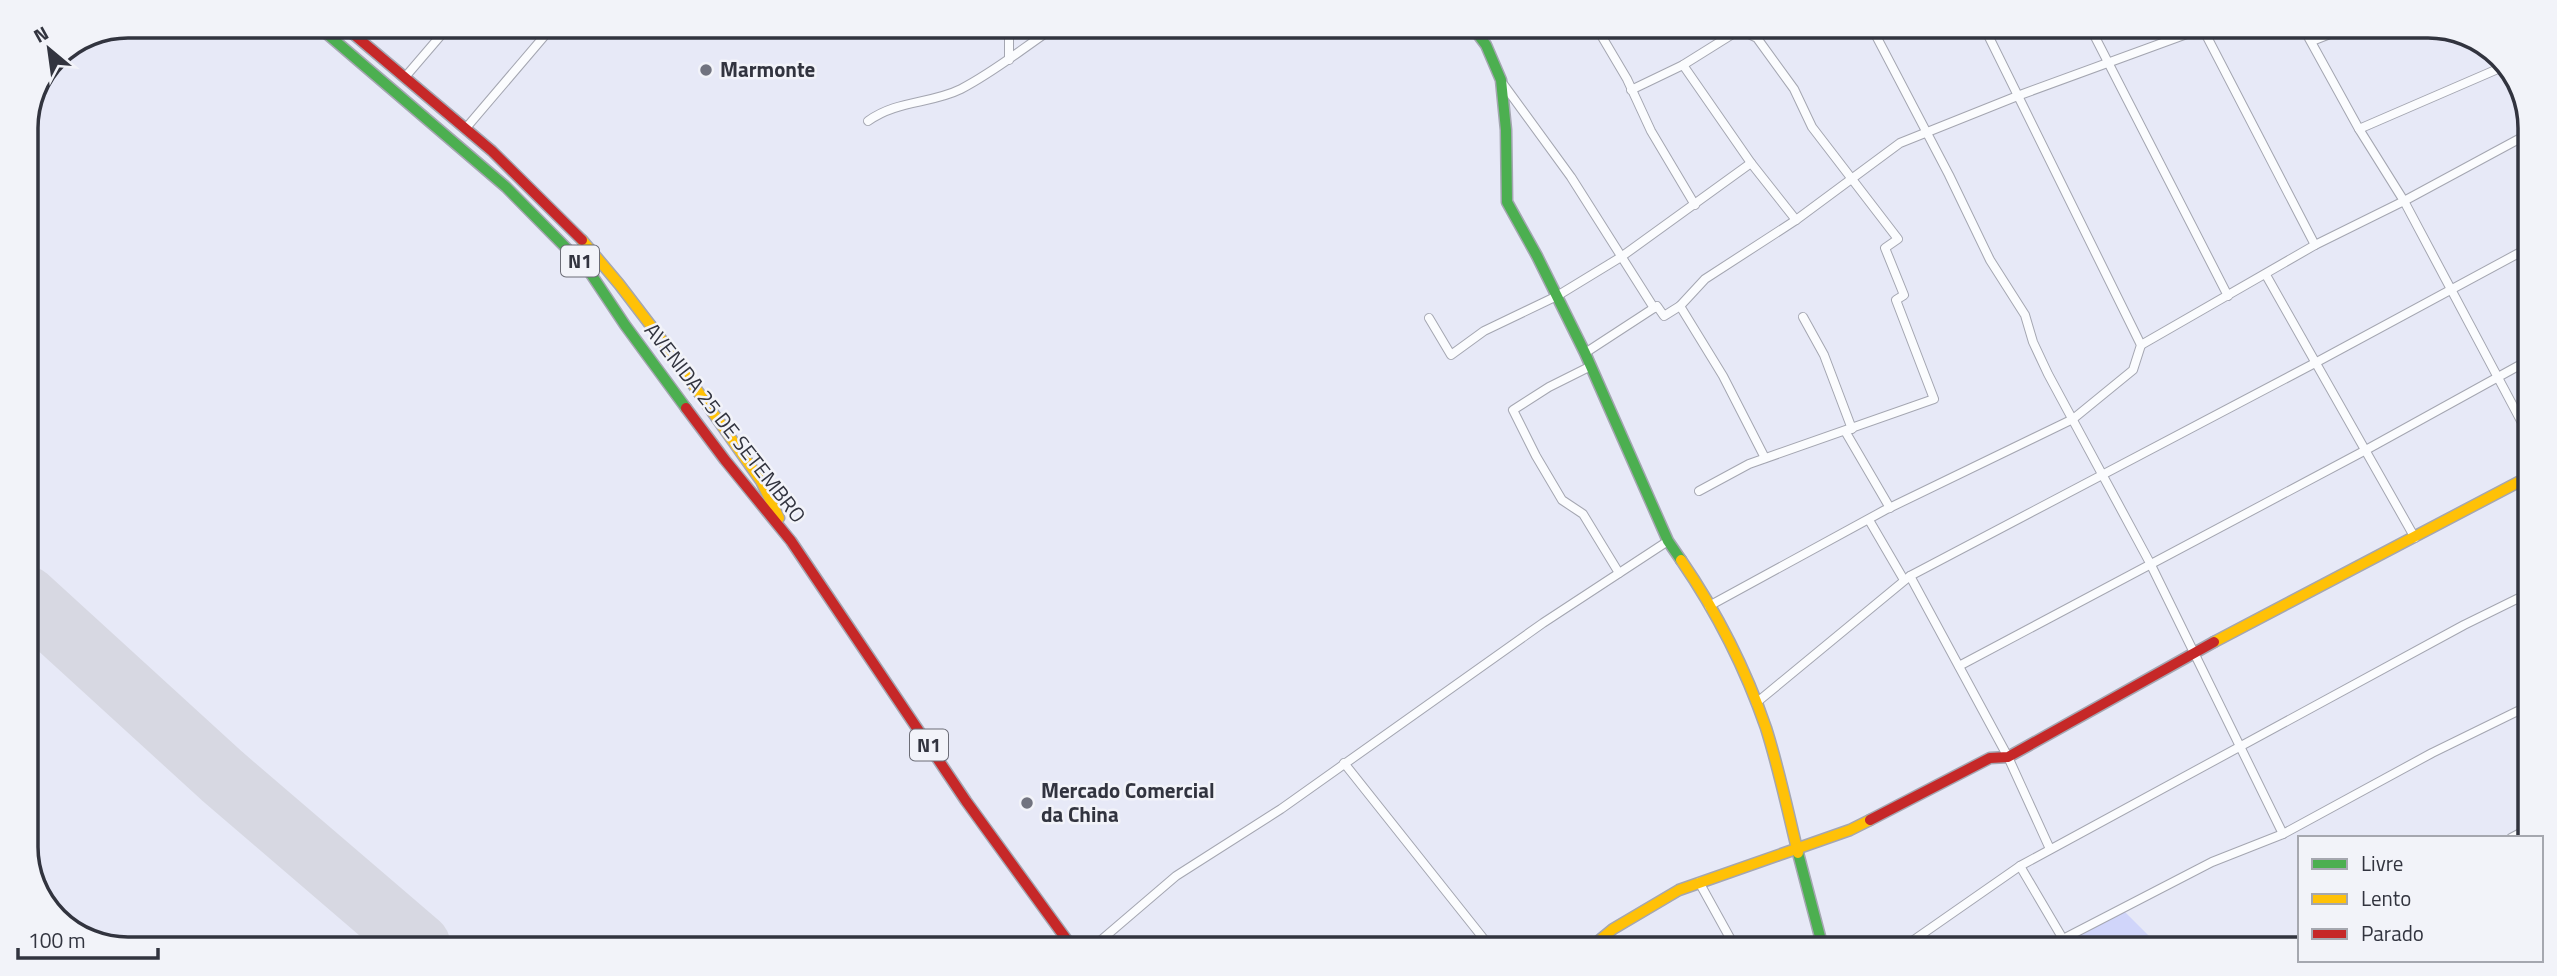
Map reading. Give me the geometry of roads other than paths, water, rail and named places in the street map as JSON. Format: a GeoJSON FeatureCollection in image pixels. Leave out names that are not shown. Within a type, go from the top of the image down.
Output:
{"type":"FeatureCollection","features":[{"type":"Feature","properties":{"kind":"main road","name":"AVENIDA 25 DE SETEMBRO"},"geometry":{"type":"LineString","coordinates":[[333,38],[506,187],[589,271],[625,325],[725,460],[791,541]]}},
{"type":"Feature","properties":{"kind":"main road","name":"AVENIDA 25 DE SETEMBRO"},"geometry":{"type":"LineString","coordinates":[[359,38],[466,128],[537,194],[612,276],[761,481],[791,541]]}},
{"type":"Feature","properties":{"kind":"main road"},"geometry":{"type":"LineString","coordinates":[[1481,38],[1501,80],[1506,131],[1507,202],[1585,353],[1668,541],[1709,606],[1743,669],[1762,719],[1820,937]]}},
{"type":"Feature","properties":{"kind":"main road"},"geometry":{"type":"LineString","coordinates":[[1603,937],[1679,890],[1699,881],[1850,830],[1990,758],[2008,757],[2194,653],[2518,482]]}},
{"type":"Feature","properties":{"kind":"main road","name":"N1"},"geometry":{"type":"LineString","coordinates":[[791,541],[966,801],[1065,937]]}},
{"type":"Feature","properties":{"kind":"street"},"geometry":{"type":"LineString","coordinates":[[406,76],[439,38]]}},
{"type":"Feature","properties":{"kind":"street"},"geometry":{"type":"LineString","coordinates":[[466,128],[543,38]]}},
{"type":"Feature","properties":{"kind":"street"},"geometry":{"type":"LineString","coordinates":[[1009,38],[1009,60]]}},
{"type":"Feature","properties":{"kind":"street"},"geometry":{"type":"LineString","coordinates":[[869,121],[883,111],[959,91],[1040,38]]}},
{"type":"Feature","properties":{"kind":"street"},"geometry":{"type":"LineString","coordinates":[[1602,38],[1651,131],[1695,205]]}},
{"type":"Feature","properties":{"kind":"street"},"geometry":{"type":"LineString","coordinates":[[1631,90],[1683,65],[1724,38]]}},
{"type":"Feature","properties":{"kind":"street"},"geometry":{"type":"LineString","coordinates":[[1699,491],[1765,458],[1934,399],[1896,300],[1904,295],[1885,248],[1898,239],[1812,127],[1794,89],[1757,38]]}},
{"type":"Feature","properties":{"kind":"street"},"geometry":{"type":"LineString","coordinates":[[1877,38],[1990,260],[2025,315],[2035,346],[2150,564],[2283,834]]}},
{"type":"Feature","properties":{"kind":"street"},"geometry":{"type":"LineString","coordinates":[[1990,38],[2141,345]]}},
{"type":"Feature","properties":{"kind":"street"},"geometry":{"type":"LineString","coordinates":[[2096,38],[2228,296]]}},
{"type":"Feature","properties":{"kind":"street"},"geometry":{"type":"LineString","coordinates":[[1585,353],[1657,306],[1664,316],[1680,306],[1705,279],[1797,220],[1900,143],[2175,38]]}},
{"type":"Feature","properties":{"kind":"street"},"geometry":{"type":"LineString","coordinates":[[2208,38],[2315,246]]}},
{"type":"Feature","properties":{"kind":"street"},"geometry":{"type":"LineString","coordinates":[[2310,38],[2359,129],[2404,201],[2518,415]]}},
{"type":"Feature","properties":{"kind":"street"},"geometry":{"type":"LineString","coordinates":[[2312,41],[2320,38]]}},
{"type":"Feature","properties":{"kind":"street"},"geometry":{"type":"LineString","coordinates":[[1683,65],[1751,163],[1797,220]]}},
{"type":"Feature","properties":{"kind":"street"},"geometry":{"type":"LineString","coordinates":[[2359,129],[2496,70]]}},
{"type":"Feature","properties":{"kind":"street"},"geometry":{"type":"LineString","coordinates":[[1501,80],[1571,177],[1654,308]]}},
{"type":"Feature","properties":{"kind":"street"},"geometry":{"type":"LineString","coordinates":[[1709,606],[1889,508],[2073,419],[2133,370],[2141,345],[2315,246],[2518,139]]}},
{"type":"Feature","properties":{"kind":"street"},"geometry":{"type":"LineString","coordinates":[[1429,318],[1451,355],[1484,331],[1557,296],[1621,257],[1751,163]]}},
{"type":"Feature","properties":{"kind":"street"},"geometry":{"type":"LineString","coordinates":[[1754,697],[1907,578],[2518,253]]}},
{"type":"Feature","properties":{"kind":"street"},"geometry":{"type":"LineString","coordinates":[[2266,275],[2415,538]]}},
{"type":"Feature","properties":{"kind":"street"},"geometry":{"type":"LineString","coordinates":[[1680,306],[1723,376],[1765,458]]}},
{"type":"Feature","properties":{"kind":"street"},"geometry":{"type":"LineString","coordinates":[[1803,317],[1824,355],[1848,430],[1889,508]]}},
{"type":"Feature","properties":{"kind":"street"},"geometry":{"type":"LineString","coordinates":[[1591,366],[1549,387],[1513,410],[1562,500],[1583,514],[1619,573]]}},
{"type":"Feature","properties":{"kind":"street"},"geometry":{"type":"LineString","coordinates":[[1959,666],[2518,366]]}},
{"type":"Feature","properties":{"kind":"street"},"geometry":{"type":"LineString","coordinates":[[1869,520],[1959,666],[2008,757],[2050,849]]}},
{"type":"Feature","properties":{"kind":"street"},"geometry":{"type":"LineString","coordinates":[[1105,937],[1176,876],[1281,809],[1497,655],[1668,541]]}},
{"type":"Feature","properties":{"kind":"street"},"geometry":{"type":"LineString","coordinates":[[1918,937],[2020,866],[2050,849],[2518,598]]}},
{"type":"Feature","properties":{"kind":"street"},"geometry":{"type":"LineString","coordinates":[[2067,937],[2212,862],[2283,834],[2432,753],[2518,711]]}},
{"type":"Feature","properties":{"kind":"street"},"geometry":{"type":"LineString","coordinates":[[1344,764],[1483,937]]}},
{"type":"Feature","properties":{"kind":"street"},"geometry":{"type":"LineString","coordinates":[[2020,866],[2062,937]]}},
{"type":"Feature","properties":{"kind":"street"},"geometry":{"type":"LineString","coordinates":[[1699,881],[1729,937]]}},
{"type":"Feature","properties":{"kind":"place","name":"Marmonte"},"geometry":{"type":"Point","coordinates":[706,70]}},
{"type":"Feature","properties":{"kind":"place","name":"Mercado Comercial da China"},"geometry":{"type":"Point","coordinates":[1027,803]}}]}
